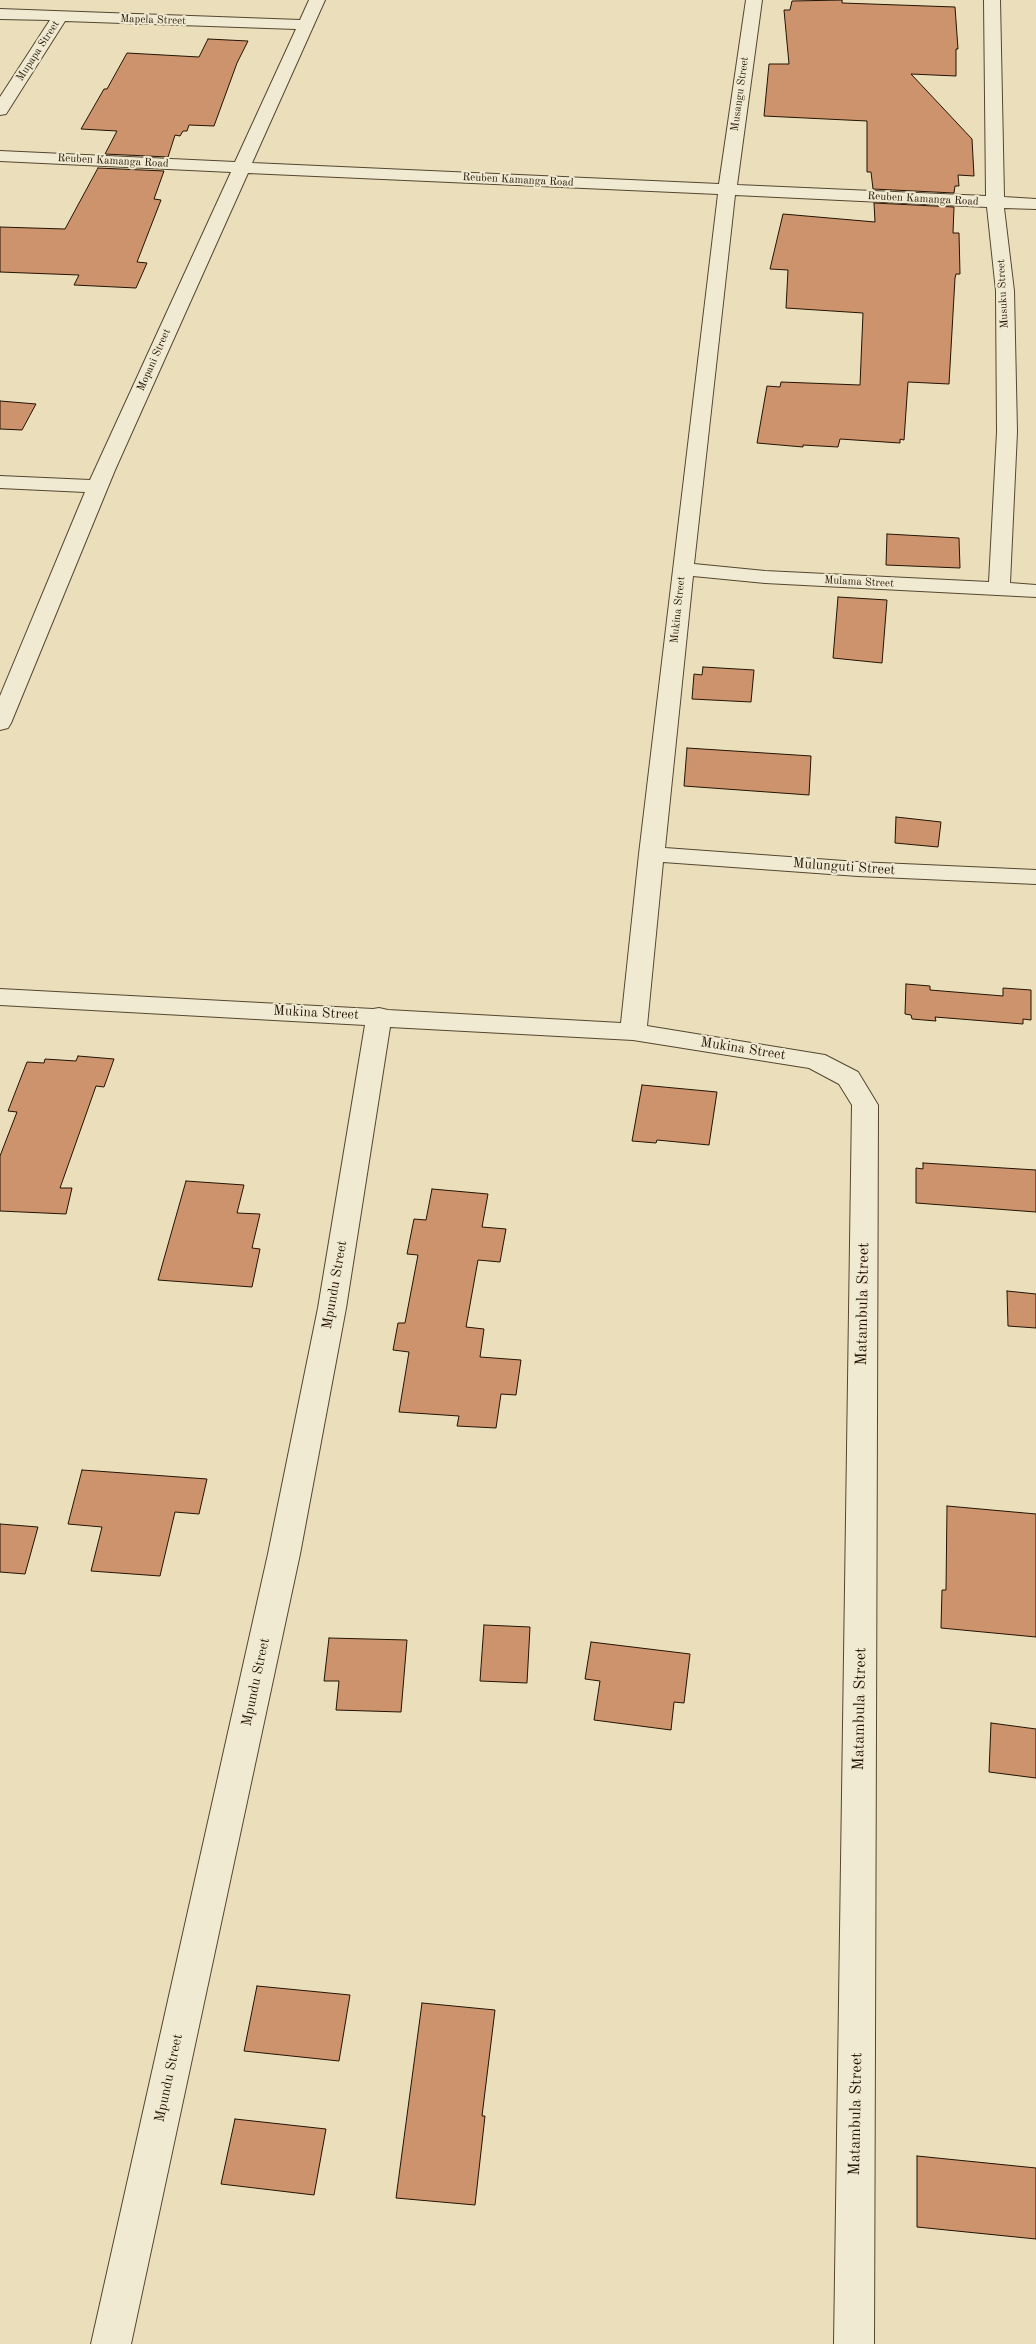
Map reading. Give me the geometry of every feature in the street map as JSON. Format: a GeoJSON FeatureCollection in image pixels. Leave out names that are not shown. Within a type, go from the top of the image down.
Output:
{"type":"FeatureCollection","features":[{"type":"Feature","properties":{"kind":"street","name":"Mopani Street"},"geometry":{"type":"LineString","coordinates":[[0,723],[98,486],[317,0]]}},
{"type":"Feature","properties":{"kind":"street","name":"Musangu Street"},"geometry":{"type":"LineString","coordinates":[[728,189],[754,0]]}},
{"type":"Feature","properties":{"kind":"street","name":"Musuku Street"},"geometry":{"type":"LineString","coordinates":[[992,0],[995,202],[1005,291],[1007,432],[999,589]]}},
{"type":"Feature","properties":{"kind":"street","name":"Mapela Street"},"geometry":{"type":"LineString","coordinates":[[0,14],[306,25]]}},
{"type":"Feature","properties":{"kind":"street","name":"Mupapa Street"},"geometry":{"type":"LineString","coordinates":[[0,110],[60,17]]}},
{"type":"Feature","properties":{"kind":"street","name":"Reuben Kamanga Road"},"geometry":{"type":"LineString","coordinates":[[0,156],[1036,204]]}},
{"type":"Feature","properties":{"kind":"street","name":"Mukina Street"},"geometry":{"type":"LineString","coordinates":[[633,1032],[683,569],[728,189]]}},
{"type":"Feature","properties":{"kind":"street"},"geometry":{"type":"LineString","coordinates":[[0,482],[98,486]]}},
{"type":"Feature","properties":{"kind":"street","name":"Mulama Street"},"geometry":{"type":"LineString","coordinates":[[683,569],[765,577],[1036,591]]}},
{"type":"Feature","properties":{"kind":"street","name":"Mulunguti Street"},"geometry":{"type":"LineString","coordinates":[[652,854],[858,869],[1036,877]]}},
{"type":"Feature","properties":{"kind":"street","name":"Mukina Street"},"geometry":{"type":"LineString","coordinates":[[0,997],[379,1016],[633,1032],[816,1061],[849,1078]]}},
{"type":"Feature","properties":{"kind":"street","name":"Mpundu Street"},"geometry":{"type":"LineString","coordinates":[[111,2344],[284,1554],[332,1308],[379,1016]]}},
{"type":"Feature","properties":{"kind":"street","name":"Matambula Street"},"geometry":{"type":"LineString","coordinates":[[849,1078],[865,1105],[854,2344]]}},
{"type":"Feature","properties":{"kind":"building"},"geometry":{"type":"Polygon","coordinates":[[[842,0],[842,3],[955,7],[958,49],[956,49],[956,76],[911,74],[972,139],[974,176],[958,175],[959,186],[955,186],[954,193],[873,189],[871,172],[867,172],[867,121],[764,116],[769,64],[789,64],[784,10],[790,10],[792,1],[842,0]]]}},
{"type":"Feature","properties":{"kind":"building"},"geometry":{"type":"Polygon","coordinates":[[[208,39],[248,41],[237,63],[214,126],[189,125],[187,131],[183,131],[180,136],[175,135],[168,157],[105,154],[117,131],[81,129],[104,89],[107,89],[127,53],[199,57],[208,39]]]}},
{"type":"Feature","properties":{"kind":"building"},"geometry":{"type":"Polygon","coordinates":[[[98,168],[164,171],[154,199],[161,200],[137,262],[147,263],[136,288],[74,285],[79,275],[0,272],[0,227],[65,229],[98,168]]]}},
{"type":"Feature","properties":{"kind":"building"},"geometry":{"type":"Polygon","coordinates":[[[874,203],[954,207],[953,233],[959,233],[960,274],[956,274],[955,278],[949,384],[908,382],[904,440],[900,439],[900,443],[840,439],[838,447],[803,445],[803,447],[757,443],[767,386],[780,387],[781,382],[860,385],[863,313],[786,308],[788,270],[770,269],[783,214],[875,222],[874,203]]]}},
{"type":"Feature","properties":{"kind":"building"},"geometry":{"type":"Polygon","coordinates":[[[0,401],[36,404],[22,430],[0,429],[0,401]]]}},
{"type":"Feature","properties":{"kind":"building"},"geometry":{"type":"Polygon","coordinates":[[[887,534],[959,538],[960,568],[886,565],[887,534]]]}},
{"type":"Feature","properties":{"kind":"building"},"geometry":{"type":"Polygon","coordinates":[[[838,597],[887,600],[882,663],[833,658],[838,597]]]}},
{"type":"Feature","properties":{"kind":"building"},"geometry":{"type":"Polygon","coordinates":[[[703,667],[754,670],[751,702],[692,699],[694,674],[702,675],[703,667]]]}},
{"type":"Feature","properties":{"kind":"building"},"geometry":{"type":"Polygon","coordinates":[[[687,748],[811,756],[809,795],[684,786],[687,748]]]}},
{"type":"Feature","properties":{"kind":"building"},"geometry":{"type":"Polygon","coordinates":[[[896,817],[941,822],[938,847],[895,843],[896,817]]]}},
{"type":"Feature","properties":{"kind":"building"},"geometry":{"type":"Polygon","coordinates":[[[906,984],[930,986],[930,990],[1003,996],[1003,988],[1031,990],[1031,1020],[1023,1019],[1023,1024],[935,1017],[936,1021],[912,1019],[911,1015],[905,1014],[906,984]]]}},
{"type":"Feature","properties":{"kind":"building"},"geometry":{"type":"Polygon","coordinates":[[[78,1056],[114,1059],[104,1087],[96,1086],[60,1188],[72,1188],[66,1214],[0,1211],[0,1156],[17,1112],[8,1111],[27,1062],[44,1063],[45,1059],[76,1061],[78,1056]]]}},
{"type":"Feature","properties":{"kind":"building"},"geometry":{"type":"Polygon","coordinates":[[[642,1085],[717,1092],[709,1145],[657,1140],[656,1143],[632,1141],[642,1085]]]}},
{"type":"Feature","properties":{"kind":"building"},"geometry":{"type":"Polygon","coordinates":[[[923,1163],[1036,1170],[1036,1212],[916,1203],[916,1168],[923,1169],[923,1163]]]}},
{"type":"Feature","properties":{"kind":"building"},"geometry":{"type":"Polygon","coordinates":[[[186,1181],[244,1185],[237,1213],[260,1214],[252,1248],[260,1249],[252,1287],[158,1280],[186,1181]]]}},
{"type":"Feature","properties":{"kind":"building"},"geometry":{"type":"Polygon","coordinates":[[[432,1189],[488,1194],[482,1227],[506,1229],[500,1262],[478,1260],[466,1327],[484,1329],[480,1357],[521,1360],[516,1395],[501,1394],[496,1428],[457,1426],[459,1416],[399,1412],[409,1352],[393,1350],[398,1323],[405,1323],[418,1255],[407,1254],[414,1219],[426,1220],[432,1189]]]}},
{"type":"Feature","properties":{"kind":"building"},"geometry":{"type":"Polygon","coordinates":[[[1007,1291],[1036,1294],[1036,1328],[1008,1326],[1007,1291]]]}},
{"type":"Feature","properties":{"kind":"building"},"geometry":{"type":"Polygon","coordinates":[[[82,1470],[207,1479],[199,1514],[175,1512],[160,1576],[91,1571],[102,1527],[68,1524],[82,1470]]]}},
{"type":"Feature","properties":{"kind":"building"},"geometry":{"type":"Polygon","coordinates":[[[947,1506],[1036,1514],[1036,1637],[941,1628],[942,1590],[946,1590],[947,1506]]]}},
{"type":"Feature","properties":{"kind":"building"},"geometry":{"type":"Polygon","coordinates":[[[0,1524],[38,1527],[25,1574],[0,1572],[0,1524]]]}},
{"type":"Feature","properties":{"kind":"building"},"geometry":{"type":"Polygon","coordinates":[[[484,1625],[530,1627],[527,1683],[480,1681],[484,1625]]]}},
{"type":"Feature","properties":{"kind":"building"},"geometry":{"type":"Polygon","coordinates":[[[329,1638],[407,1640],[401,1712],[336,1710],[339,1681],[324,1681],[329,1638]]]}},
{"type":"Feature","properties":{"kind":"building"},"geometry":{"type":"Polygon","coordinates":[[[591,1642],[690,1654],[684,1703],[674,1702],[671,1730],[594,1720],[600,1681],[585,1679],[591,1642]]]}},
{"type":"Feature","properties":{"kind":"building"},"geometry":{"type":"Polygon","coordinates":[[[991,1723],[1036,1729],[1036,1778],[989,1772],[991,1723]]]}},
{"type":"Feature","properties":{"kind":"building"},"geometry":{"type":"Polygon","coordinates":[[[257,1986],[350,1995],[339,2061],[244,2051],[257,1986]]]}},
{"type":"Feature","properties":{"kind":"building"},"geometry":{"type":"Polygon","coordinates":[[[422,2003],[495,2010],[482,2116],[485,2116],[475,2205],[396,2198],[422,2003]]]}},
{"type":"Feature","properties":{"kind":"building"},"geometry":{"type":"Polygon","coordinates":[[[235,2119],[326,2129],[314,2195],[221,2184],[235,2119]]]}},
{"type":"Feature","properties":{"kind":"building"},"geometry":{"type":"Polygon","coordinates":[[[917,2156],[1036,2168],[1036,2239],[917,2227],[917,2156]]]}}]}
